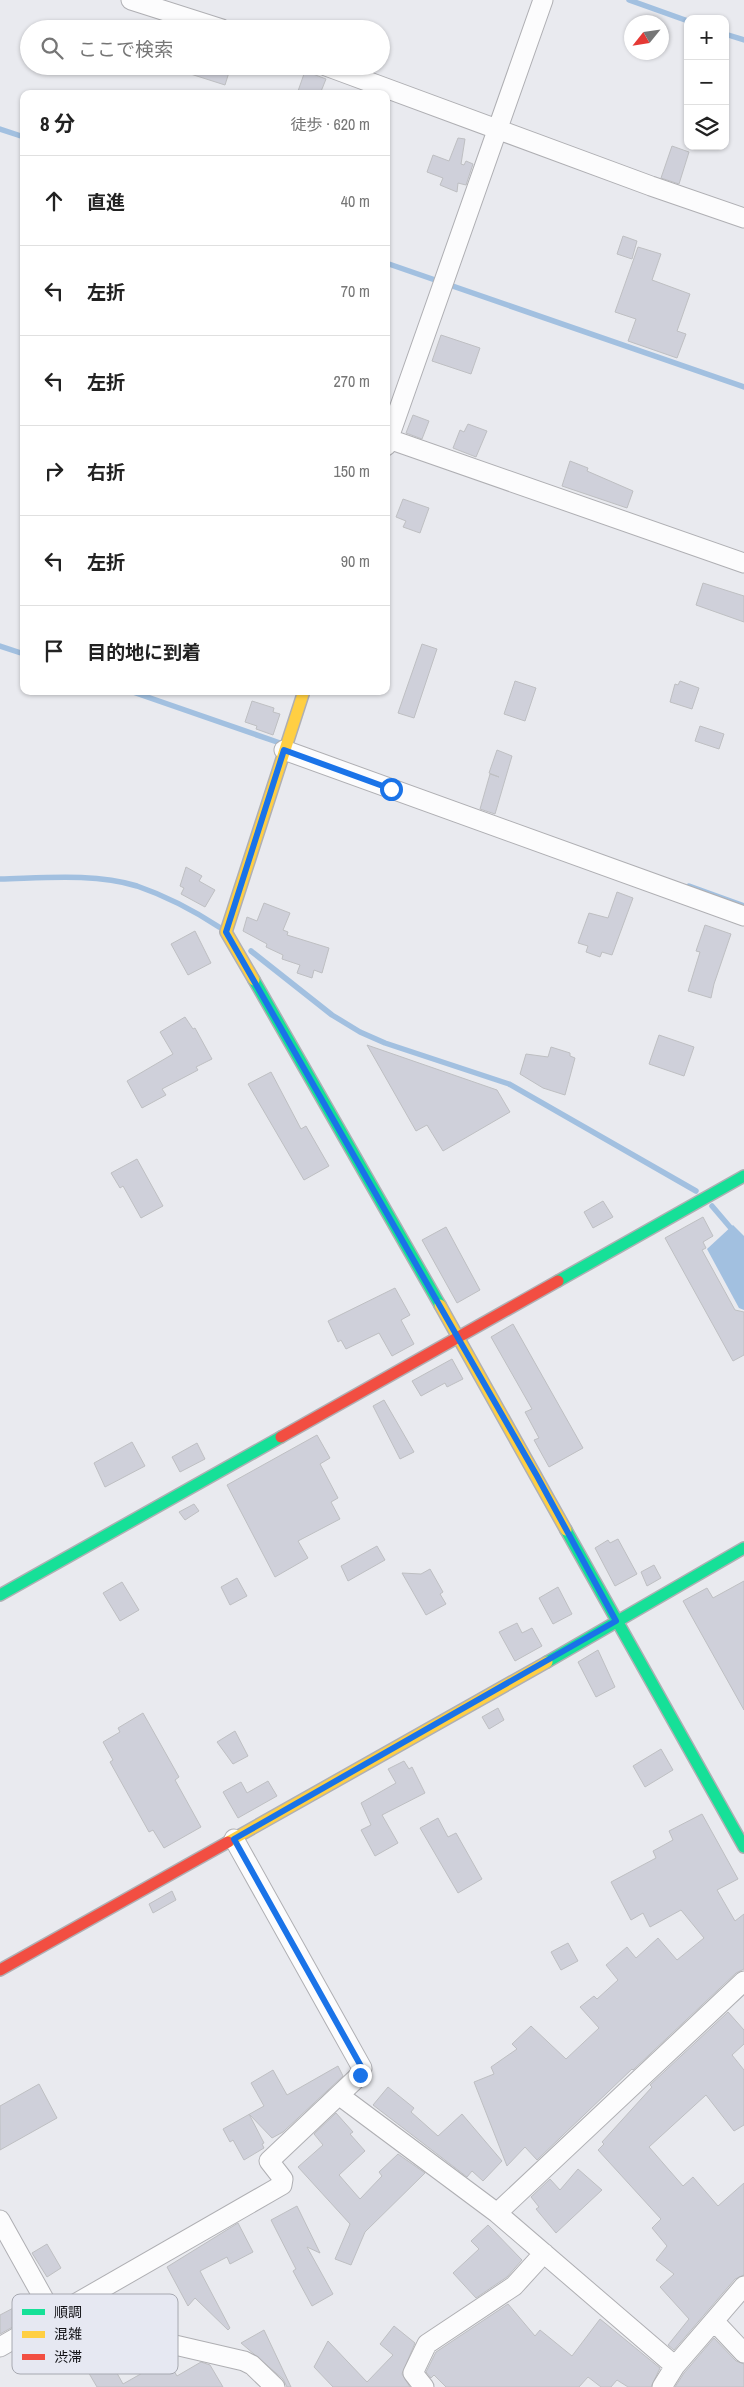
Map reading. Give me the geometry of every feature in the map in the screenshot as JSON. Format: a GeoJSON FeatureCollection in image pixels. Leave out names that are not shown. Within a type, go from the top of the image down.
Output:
{"type":"FeatureCollection","features":[{"type":"Feature","properties":{"kind":"street"},"geometry":{"type":"LineString","coordinates":[[131,0],[194,20]]}},
{"type":"Feature","properties":{"kind":"street"},"geometry":{"type":"LineString","coordinates":[[390,432],[543,0]]}},
{"type":"Feature","properties":{"kind":"street"},"geometry":{"type":"LineString","coordinates":[[351,75],[651,186],[744,218]]}},
{"type":"Feature","properties":{"kind":"street"},"geometry":{"type":"LineString","coordinates":[[390,442],[744,563]]}},
{"type":"Feature","properties":{"kind":"street"},"geometry":{"type":"LineString","coordinates":[[303,695],[226,932],[458,1336],[744,1847]]}},
{"type":"Feature","properties":{"kind":"street"},"geometry":{"type":"LineString","coordinates":[[284,750],[744,916]]}},
{"type":"Feature","properties":{"kind":"street"},"geometry":{"type":"LineString","coordinates":[[0,1595],[744,1176]]}},
{"type":"Feature","properties":{"kind":"street"},"geometry":{"type":"LineString","coordinates":[[0,1970],[234,1839],[744,1548]]}},
{"type":"Feature","properties":{"kind":"street"},"geometry":{"type":"LineString","coordinates":[[94,2294],[282,2185],[283,2179],[269,2161],[340,2096],[360,2075],[362,2068],[234,1839]]}},
{"type":"Feature","properties":{"kind":"street"},"geometry":{"type":"LineString","coordinates":[[497,2214],[744,1981]]}},
{"type":"Feature","properties":{"kind":"street"},"geometry":{"type":"LineString","coordinates":[[340,2096],[497,2214],[675,2366]]}},
{"type":"Feature","properties":{"kind":"street"},"geometry":{"type":"LineString","coordinates":[[0,2220],[41,2294]]}},
{"type":"Feature","properties":{"kind":"street"},"geometry":{"type":"LineString","coordinates":[[424,2387],[413,2373],[426,2344],[514,2286],[544,2253]]}},
{"type":"Feature","properties":{"kind":"street"},"geometry":{"type":"LineString","coordinates":[[662,2387],[675,2366],[744,2286]]}},
{"type":"Feature","properties":{"kind":"street"},"geometry":{"type":"LineString","coordinates":[[714,2321],[744,2354]]}},
{"type":"Feature","properties":{"kind":"street"},"geometry":{"type":"LineString","coordinates":[[0,2347],[12,2340]]}},
{"type":"Feature","properties":{"kind":"street"},"geometry":{"type":"LineString","coordinates":[[178,2346],[244,2361],[252,2365],[276,2387]]}},
{"type":"Feature","properties":{"kind":"water"},"geometry":{"type":"Polygon","coordinates":[[[733,1225],[744,1236],[744,1310],[739,1308],[707,1249],[733,1225]]]}},
{"type":"Feature","properties":{"kind":"building"},"geometry":{"type":"Polygon","coordinates":[[[194,75],[228,75],[225,85],[194,75]]]}},
{"type":"Feature","properties":{"kind":"building"},"geometry":{"type":"Polygon","coordinates":[[[304,75],[316,75],[326,79],[322,90],[298,90],[304,75]]]}},
{"type":"Feature","properties":{"kind":"building"},"geometry":{"type":"Polygon","coordinates":[[[458,138],[465,139],[461,164],[464,165],[466,161],[473,164],[466,185],[458,183],[457,192],[440,185],[443,178],[427,172],[433,155],[449,161],[458,138]]]}},
{"type":"Feature","properties":{"kind":"building"},"geometry":{"type":"Polygon","coordinates":[[[672,146],[689,152],[679,184],[661,178],[672,146]]]}},
{"type":"Feature","properties":{"kind":"building"},"geometry":{"type":"Polygon","coordinates":[[[623,236],[637,241],[632,259],[617,254],[623,236]]]}},
{"type":"Feature","properties":{"kind":"building"},"geometry":{"type":"Polygon","coordinates":[[[638,247],[661,254],[652,280],[690,294],[677,331],[686,334],[677,358],[628,341],[636,319],[615,312],[638,247]]]}},
{"type":"Feature","properties":{"kind":"building"},"geometry":{"type":"Polygon","coordinates":[[[441,335],[480,348],[471,374],[432,361],[441,335]]]}},
{"type":"Feature","properties":{"kind":"building"},"geometry":{"type":"Polygon","coordinates":[[[413,415],[429,421],[422,439],[406,433],[413,415]]]}},
{"type":"Feature","properties":{"kind":"building"},"geometry":{"type":"Polygon","coordinates":[[[468,424],[487,431],[476,457],[453,448],[460,430],[464,432],[468,424]]]}},
{"type":"Feature","properties":{"kind":"building"},"geometry":{"type":"Polygon","coordinates":[[[570,461],[588,468],[587,471],[633,491],[627,508],[562,486],[570,461]]]}},
{"type":"Feature","properties":{"kind":"building"},"geometry":{"type":"Polygon","coordinates":[[[403,499],[429,508],[420,533],[403,527],[406,521],[396,517],[403,499]]]}},
{"type":"Feature","properties":{"kind":"building"},"geometry":{"type":"Polygon","coordinates":[[[703,583],[744,596],[744,622],[696,605],[703,583]]]}},
{"type":"Feature","properties":{"kind":"building"},"geometry":{"type":"Polygon","coordinates":[[[422,644],[437,649],[414,718],[398,713],[422,644]]]}},
{"type":"Feature","properties":{"kind":"building"},"geometry":{"type":"Polygon","coordinates":[[[515,681],[536,688],[525,721],[504,714],[515,681]]]}},
{"type":"Feature","properties":{"kind":"building"},"geometry":{"type":"Polygon","coordinates":[[[680,681],[699,688],[692,709],[670,702],[675,684],[678,685],[680,681]]]}},
{"type":"Feature","properties":{"kind":"building"},"geometry":{"type":"Polygon","coordinates":[[[252,701],[274,708],[273,712],[280,714],[273,735],[256,729],[257,726],[245,722],[252,701]]]}},
{"type":"Feature","properties":{"kind":"building"},"geometry":{"type":"Polygon","coordinates":[[[700,726],[724,734],[719,749],[695,741],[700,726]]]}},
{"type":"Feature","properties":{"kind":"building"},"geometry":{"type":"Polygon","coordinates":[[[497,750],[512,756],[495,814],[480,809],[490,774],[499,777],[489,773],[497,750]]]}},
{"type":"Feature","properties":{"kind":"building"},"geometry":{"type":"Polygon","coordinates":[[[186,867],[202,876],[199,881],[215,890],[205,907],[181,894],[184,888],[180,886],[186,867]]]}},
{"type":"Feature","properties":{"kind":"building"},"geometry":{"type":"Polygon","coordinates":[[[617,892],[633,898],[612,955],[602,952],[600,957],[586,952],[588,946],[578,943],[589,913],[608,918],[617,892]]]}},
{"type":"Feature","properties":{"kind":"building"},"geometry":{"type":"Polygon","coordinates":[[[264,903],[290,913],[283,930],[288,932],[287,935],[329,948],[322,973],[314,970],[312,978],[297,973],[300,965],[282,959],[283,955],[266,947],[267,944],[243,931],[247,917],[257,921],[264,903]]]}},
{"type":"Feature","properties":{"kind":"building"},"geometry":{"type":"Polygon","coordinates":[[[705,925],[731,934],[711,998],[688,991],[700,952],[696,951],[705,925]]]}},
{"type":"Feature","properties":{"kind":"building"},"geometry":{"type":"Polygon","coordinates":[[[195,931],[211,963],[188,975],[171,944],[195,931]]]}},
{"type":"Feature","properties":{"kind":"building"},"geometry":{"type":"Polygon","coordinates":[[[185,1017],[193,1029],[195,1028],[212,1059],[196,1067],[198,1070],[162,1089],[166,1095],[142,1108],[127,1081],[173,1054],[160,1032],[185,1017]]]}},
{"type":"Feature","properties":{"kind":"building"},"geometry":{"type":"Polygon","coordinates":[[[659,1035],[694,1047],[684,1076],[649,1064],[659,1035]]]}},
{"type":"Feature","properties":{"kind":"building"},"geometry":{"type":"Polygon","coordinates":[[[367,1045],[497,1090],[510,1112],[443,1151],[427,1125],[416,1131],[367,1045]]]}},
{"type":"Feature","properties":{"kind":"building"},"geometry":{"type":"Polygon","coordinates":[[[551,1047],[570,1053],[570,1056],[575,1058],[565,1095],[543,1088],[520,1074],[526,1054],[548,1057],[551,1047]]]}},
{"type":"Feature","properties":{"kind":"building"},"geometry":{"type":"Polygon","coordinates":[[[271,1072],[301,1129],[306,1126],[329,1166],[304,1180],[248,1084],[271,1072]]]}},
{"type":"Feature","properties":{"kind":"building"},"geometry":{"type":"Polygon","coordinates":[[[137,1159],[163,1206],[141,1218],[123,1186],[120,1188],[111,1173],[137,1159]]]}},
{"type":"Feature","properties":{"kind":"building"},"geometry":{"type":"Polygon","coordinates":[[[603,1201],[613,1217],[593,1228],[584,1212],[603,1201]]]}},
{"type":"Feature","properties":{"kind":"building"},"geometry":{"type":"Polygon","coordinates":[[[703,1217],[713,1236],[703,1242],[706,1248],[702,1250],[735,1310],[744,1312],[744,1355],[733,1361],[665,1238],[703,1217]]]}},
{"type":"Feature","properties":{"kind":"building"},"geometry":{"type":"Polygon","coordinates":[[[446,1227],[480,1290],[457,1303],[422,1240],[446,1227]]]}},
{"type":"Feature","properties":{"kind":"building"},"geometry":{"type":"Polygon","coordinates":[[[395,1288],[410,1315],[401,1320],[414,1344],[392,1356],[379,1333],[346,1349],[341,1340],[338,1342],[328,1321],[395,1288]]]}},
{"type":"Feature","properties":{"kind":"building"},"geometry":{"type":"Polygon","coordinates":[[[513,1324],[583,1448],[549,1467],[534,1440],[539,1438],[525,1412],[532,1409],[491,1337],[513,1324]]]}},
{"type":"Feature","properties":{"kind":"building"},"geometry":{"type":"Polygon","coordinates":[[[452,1359],[463,1379],[447,1387],[445,1383],[421,1396],[412,1381],[452,1359]]]}},
{"type":"Feature","properties":{"kind":"building"},"geometry":{"type":"Polygon","coordinates":[[[384,1400],[414,1452],[400,1459],[373,1406],[384,1400]]]}},
{"type":"Feature","properties":{"kind":"building"},"geometry":{"type":"Polygon","coordinates":[[[317,1435],[330,1458],[320,1464],[338,1498],[331,1502],[340,1519],[298,1541],[308,1558],[275,1577],[227,1485],[317,1435]]]}},
{"type":"Feature","properties":{"kind":"building"},"geometry":{"type":"Polygon","coordinates":[[[132,1442],[145,1466],[105,1487],[94,1463],[132,1442]]]}},
{"type":"Feature","properties":{"kind":"building"},"geometry":{"type":"Polygon","coordinates":[[[197,1443],[205,1459],[180,1472],[172,1457],[197,1443]]]}},
{"type":"Feature","properties":{"kind":"building"},"geometry":{"type":"Polygon","coordinates":[[[194,1504],[199,1511],[185,1520],[179,1512],[194,1504]]]}},
{"type":"Feature","properties":{"kind":"building"},"geometry":{"type":"Polygon","coordinates":[[[618,1539],[637,1574],[615,1586],[595,1548],[608,1540],[610,1543],[618,1539]]]}},
{"type":"Feature","properties":{"kind":"building"},"geometry":{"type":"Polygon","coordinates":[[[377,1546],[385,1560],[348,1581],[341,1566],[377,1546]]]}},
{"type":"Feature","properties":{"kind":"building"},"geometry":{"type":"Polygon","coordinates":[[[654,1565],[661,1578],[647,1586],[641,1572],[654,1565]]]}},
{"type":"Feature","properties":{"kind":"building"},"geometry":{"type":"Polygon","coordinates":[[[430,1569],[443,1592],[440,1594],[446,1604],[426,1615],[402,1573],[421,1574],[430,1569]]]}},
{"type":"Feature","properties":{"kind":"building"},"geometry":{"type":"Polygon","coordinates":[[[237,1578],[247,1596],[230,1605],[221,1587],[237,1578]]]}},
{"type":"Feature","properties":{"kind":"building"},"geometry":{"type":"Polygon","coordinates":[[[744,1581],[744,1710],[683,1601],[707,1588],[713,1598],[744,1581]]]}},
{"type":"Feature","properties":{"kind":"building"},"geometry":{"type":"Polygon","coordinates":[[[122,1582],[139,1610],[120,1621],[103,1593],[122,1582]]]}},
{"type":"Feature","properties":{"kind":"building"},"geometry":{"type":"Polygon","coordinates":[[[558,1587],[572,1614],[553,1624],[539,1598],[558,1587]]]}},
{"type":"Feature","properties":{"kind":"building"},"geometry":{"type":"Polygon","coordinates":[[[517,1623],[522,1633],[532,1628],[542,1646],[515,1661],[499,1632],[517,1623]]]}},
{"type":"Feature","properties":{"kind":"building"},"geometry":{"type":"Polygon","coordinates":[[[598,1650],[615,1687],[596,1697],[578,1662],[598,1650]]]}},
{"type":"Feature","properties":{"kind":"building"},"geometry":{"type":"Polygon","coordinates":[[[498,1708],[504,1720],[489,1729],[482,1717],[498,1708]]]}},
{"type":"Feature","properties":{"kind":"building"},"geometry":{"type":"Polygon","coordinates":[[[143,1713],[179,1777],[175,1780],[201,1827],[164,1848],[153,1830],[149,1832],[110,1762],[113,1760],[103,1742],[120,1732],[118,1728],[143,1713]]]}},
{"type":"Feature","properties":{"kind":"building"},"geometry":{"type":"Polygon","coordinates":[[[235,1731],[248,1756],[233,1764],[217,1742],[235,1731]]]}},
{"type":"Feature","properties":{"kind":"building"},"geometry":{"type":"Polygon","coordinates":[[[661,1749],[673,1770],[645,1787],[633,1766],[661,1749]]]}},
{"type":"Feature","properties":{"kind":"building"},"geometry":{"type":"Polygon","coordinates":[[[404,1761],[409,1769],[412,1767],[425,1793],[382,1815],[398,1843],[375,1856],[361,1830],[371,1825],[361,1803],[396,1783],[388,1769],[404,1761]]]}},
{"type":"Feature","properties":{"kind":"building"},"geometry":{"type":"Polygon","coordinates":[[[268,1781],[277,1796],[238,1818],[223,1792],[241,1782],[247,1793],[268,1781]]]}},
{"type":"Feature","properties":{"kind":"building"},"geometry":{"type":"Polygon","coordinates":[[[702,1814],[738,1879],[717,1890],[735,1921],[744,1914],[744,1969],[736,1973],[537,2160],[525,2147],[507,2166],[474,2082],[494,2074],[491,2067],[517,2049],[512,2044],[531,2026],[566,2059],[599,2028],[580,2007],[594,1996],[597,1999],[618,1980],[606,1965],[627,1947],[636,1958],[658,1938],[677,1960],[704,1938],[681,1910],[650,1927],[643,1913],[631,1920],[611,1882],[656,1858],[653,1851],[673,1840],[669,1831],[702,1814]]]}},
{"type":"Feature","properties":{"kind":"building"},"geometry":{"type":"Polygon","coordinates":[[[438,1818],[448,1837],[456,1833],[482,1879],[458,1893],[420,1828],[438,1818]]]}},
{"type":"Feature","properties":{"kind":"building"},"geometry":{"type":"Polygon","coordinates":[[[172,1891],[176,1900],[153,1913],[149,1904],[172,1891]]]}},
{"type":"Feature","properties":{"kind":"building"},"geometry":{"type":"Polygon","coordinates":[[[568,1943],[578,1961],[561,1970],[551,1952],[568,1943]]]}},
{"type":"Feature","properties":{"kind":"building"},"geometry":{"type":"Polygon","coordinates":[[[728,2012],[744,2030],[744,2044],[732,2055],[744,2070],[744,2125],[734,2131],[706,2095],[649,2147],[683,2186],[693,2177],[718,2206],[744,2183],[744,2275],[735,2279],[674,2350],[668,2345],[689,2319],[660,2287],[674,2274],[656,2260],[667,2246],[652,2228],[661,2219],[598,2150],[604,2144],[602,2142],[652,2087],[650,2085],[728,2012]]]}},
{"type":"Feature","properties":{"kind":"building"},"geometry":{"type":"Polygon","coordinates":[[[338,2066],[343,2076],[283,2132],[272,2138],[249,2114],[264,2106],[251,2083],[273,2070],[287,2095],[338,2066]]]}},
{"type":"Feature","properties":{"kind":"building"},"geometry":{"type":"Polygon","coordinates":[[[39,2084],[57,2118],[0,2150],[0,2106],[39,2084]]]}},
{"type":"Feature","properties":{"kind":"building"},"geometry":{"type":"Polygon","coordinates":[[[388,2087],[414,2108],[411,2112],[438,2136],[462,2114],[502,2161],[483,2181],[472,2171],[467,2177],[373,2105],[388,2087]]]}},
{"type":"Feature","properties":{"kind":"building"},"geometry":{"type":"Polygon","coordinates":[[[336,2113],[353,2132],[350,2134],[365,2151],[339,2175],[360,2199],[382,2176],[379,2172],[398,2154],[425,2173],[365,2232],[351,2265],[335,2259],[350,2224],[298,2167],[323,2145],[314,2134],[336,2113]]]}},
{"type":"Feature","properties":{"kind":"building"},"geometry":{"type":"Polygon","coordinates":[[[249,2114],[264,2143],[262,2144],[264,2148],[244,2160],[233,2140],[230,2142],[223,2129],[249,2114]]]}},
{"type":"Feature","properties":{"kind":"building"},"geometry":{"type":"Polygon","coordinates":[[[578,2169],[602,2190],[556,2233],[536,2209],[539,2207],[531,2197],[550,2179],[560,2190],[578,2169]]]}},
{"type":"Feature","properties":{"kind":"building"},"geometry":{"type":"Polygon","coordinates":[[[297,2206],[320,2253],[307,2247],[333,2294],[312,2306],[293,2271],[296,2269],[271,2220],[297,2206]]]}},
{"type":"Feature","properties":{"kind":"building"},"geometry":{"type":"Polygon","coordinates":[[[238,2223],[253,2252],[230,2264],[227,2257],[200,2271],[230,2328],[228,2330],[195,2298],[188,2306],[167,2267],[238,2223]]]}},
{"type":"Feature","properties":{"kind":"building"},"geometry":{"type":"Polygon","coordinates":[[[488,2225],[522,2260],[507,2277],[476,2298],[453,2273],[479,2249],[471,2241],[488,2225]]]}},
{"type":"Feature","properties":{"kind":"building"},"geometry":{"type":"Polygon","coordinates":[[[47,2244],[61,2268],[47,2277],[32,2253],[47,2244]]]}},
{"type":"Feature","properties":{"kind":"building"},"geometry":{"type":"Polygon","coordinates":[[[508,2304],[535,2336],[540,2330],[572,2356],[600,2319],[660,2368],[651,2387],[628,2387],[617,2380],[611,2387],[601,2387],[588,2377],[579,2387],[446,2387],[434,2375],[431,2378],[426,2372],[436,2352],[508,2304]]]}},
{"type":"Feature","properties":{"kind":"building"},"geometry":{"type":"Polygon","coordinates":[[[12,2309],[12,2327],[0,2334],[0,2315],[12,2309]]]}},
{"type":"Feature","properties":{"kind":"building"},"geometry":{"type":"Polygon","coordinates":[[[394,2326],[415,2343],[402,2374],[410,2387],[333,2387],[314,2367],[328,2341],[367,2382],[393,2355],[380,2344],[394,2326]]]}},
{"type":"Feature","properties":{"kind":"building"},"geometry":{"type":"Polygon","coordinates":[[[264,2330],[291,2387],[287,2387],[283,2379],[241,2343],[264,2330]]]}},
{"type":"Feature","properties":{"kind":"building"},"geometry":{"type":"Polygon","coordinates":[[[714,2338],[736,2361],[744,2364],[744,2387],[675,2387],[684,2373],[714,2338]]]}},
{"type":"Feature","properties":{"kind":"building"},"geometry":{"type":"Polygon","coordinates":[[[201,2362],[210,2365],[223,2387],[97,2387],[89,2374],[117,2374],[123,2384],[141,2374],[176,2374],[177,2376],[201,2362]]]}},
{"type":"Feature","properties":{"kind":"waterway"},"geometry":{"type":"LineString","coordinates":[[629,0],[684,20]]}},
{"type":"Feature","properties":{"kind":"waterway"},"geometry":{"type":"LineString","coordinates":[[729,35],[744,40]]}},
{"type":"Feature","properties":{"kind":"waterway"},"geometry":{"type":"LineString","coordinates":[[0,129],[20,136]]}},
{"type":"Feature","properties":{"kind":"waterway"},"geometry":{"type":"LineString","coordinates":[[390,264],[744,387]]}},
{"type":"Feature","properties":{"kind":"waterway"},"geometry":{"type":"LineString","coordinates":[[0,646],[20,653]]}},
{"type":"Feature","properties":{"kind":"waterway"},"geometry":{"type":"LineString","coordinates":[[142,695],[280,743]]}},
{"type":"Feature","properties":{"kind":"waterway"},"geometry":{"type":"LineString","coordinates":[[0,879],[69,877],[121,882],[137,886],[169,899],[219,927]]}},
{"type":"Feature","properties":{"kind":"waterway"},"geometry":{"type":"LineString","coordinates":[[689,886],[744,906]]}},
{"type":"Feature","properties":{"kind":"waterway"},"geometry":{"type":"LineString","coordinates":[[251,951],[332,1015],[360,1032],[385,1043],[509,1084],[696,1191]]}},
{"type":"Feature","properties":{"kind":"waterway"},"geometry":{"type":"LineString","coordinates":[[712,1206],[735,1233]]}},
{"type":"Feature","properties":{"kind":"traffic: fast"},"geometry":{"type":"LineString","coordinates":[[254,980],[440,1305]]}},
{"type":"Feature","properties":{"kind":"traffic: fast"},"geometry":{"type":"LineString","coordinates":[[558,1281],[744,1176]]}},
{"type":"Feature","properties":{"kind":"traffic: fast"},"geometry":{"type":"LineString","coordinates":[[0,1595],[281,1437]]}},
{"type":"Feature","properties":{"kind":"traffic: fast"},"geometry":{"type":"LineString","coordinates":[[566,1530],[744,1847]]}},
{"type":"Feature","properties":{"kind":"traffic: fast"},"geometry":{"type":"LineString","coordinates":[[547,1662],[744,1548]]}},
{"type":"Feature","properties":{"kind":"traffic: slow"},"geometry":{"type":"LineString","coordinates":[[254,980],[226,932],[303,695]]}},
{"type":"Feature","properties":{"kind":"traffic: slow"},"geometry":{"type":"LineString","coordinates":[[440,1305],[566,1530]]}},
{"type":"Feature","properties":{"kind":"traffic: slow"},"geometry":{"type":"LineString","coordinates":[[228,1842],[547,1662]]}},
{"type":"Feature","properties":{"kind":"traffic: jam"},"geometry":{"type":"LineString","coordinates":[[281,1437],[558,1281]]}},
{"type":"Feature","properties":{"kind":"traffic: jam"},"geometry":{"type":"LineString","coordinates":[[0,1970],[228,1842]]}},
{"type":"Feature","properties":{"kind":"route"},"geometry":{"type":"LineString","coordinates":[[360,2075],[362,2068],[234,1839],[616,1621],[458,1336],[226,932],[284,750],[391,789]]}}]}
